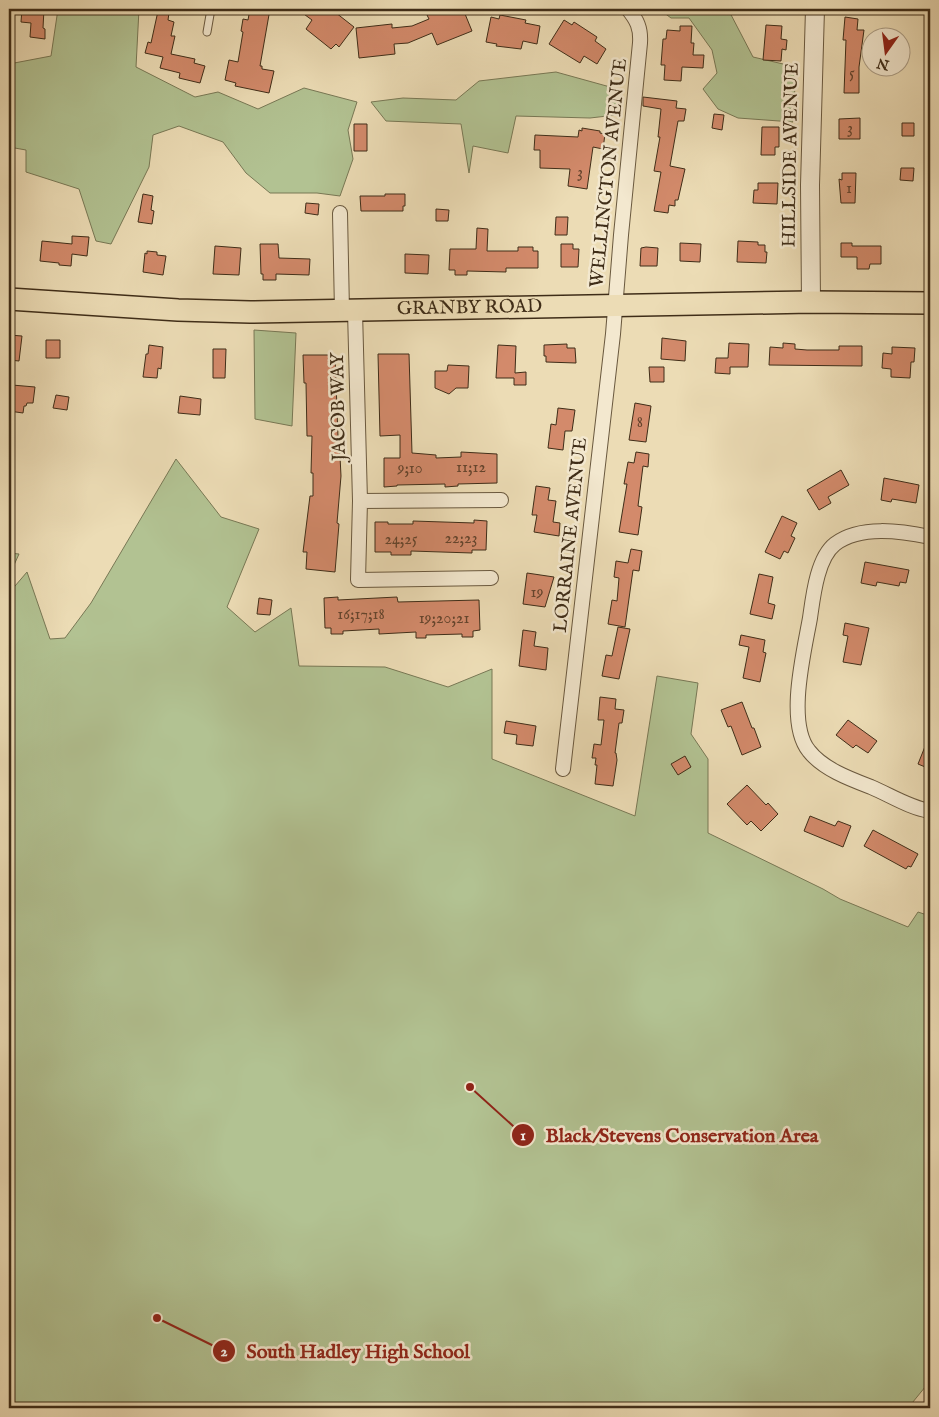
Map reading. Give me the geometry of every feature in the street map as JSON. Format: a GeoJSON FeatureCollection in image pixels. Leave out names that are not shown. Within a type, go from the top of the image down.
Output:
{"type":"FeatureCollection","features":[{"type":"Feature","properties":{"kind":"main road","name":"GRANBY ROAD"},"geometry":{"type":"LineString","coordinates":[[9,299],[206,311],[348,311],[811,302],[930,303]]}},
{"type":"Feature","properties":{"kind":"street","name":"WELLINGTON AVENUE"},"geometry":{"type":"LineString","coordinates":[[615,306],[640,43],[640,27],[628,9]]}},
{"type":"Feature","properties":{"kind":"street","name":"HILLSIDE AVENUE"},"geometry":{"type":"LineString","coordinates":[[811,302],[810,185],[815,9]]}},
{"type":"Feature","properties":{"kind":"street","name":"JACOB WAY"},"geometry":{"type":"LineString","coordinates":[[340,213],[360,502],[358,580],[491,578]]}},
{"type":"Feature","properties":{"kind":"street","name":"LORRAINE AVENUE"},"geometry":{"type":"LineString","coordinates":[[563,769],[615,306]]}},
{"type":"Feature","properties":{"kind":"street"},"geometry":{"type":"LineString","coordinates":[[360,502],[501,500]]}},
{"type":"Feature","properties":{"kind":"street"},"geometry":{"type":"LineString","coordinates":[[930,537],[892,532],[861,533],[844,539],[830,548],[824,557],[814,591],[799,686],[797,718],[804,744],[808,751],[818,760],[856,781],[914,807],[930,811]]}},
{"type":"Feature","properties":{"kind":"lane"},"geometry":{"type":"LineString","coordinates":[[207,32],[211,9]]}},
{"type":"Feature","properties":{"kind":"green space"},"geometry":{"type":"Polygon","coordinates":[[[58,9],[139,9],[136,67],[195,97],[218,92],[258,109],[304,88],[357,102],[348,130],[353,159],[340,196],[317,193],[270,193],[246,173],[223,142],[179,126],[153,135],[149,167],[111,244],[96,241],[79,189],[26,172],[26,150],[9,147],[9,64],[51,56],[58,9]]]}},
{"type":"Feature","properties":{"kind":"green space"},"geometry":{"type":"Polygon","coordinates":[[[659,9],[728,9],[753,57],[796,67],[793,122],[738,118],[718,109],[703,89],[717,73],[712,50],[689,18],[671,18],[659,9]]]}},
{"type":"Feature","properties":{"kind":"green space"},"geometry":{"type":"Polygon","coordinates":[[[556,72],[621,90],[616,115],[590,118],[516,116],[508,153],[473,146],[469,173],[461,124],[386,121],[371,102],[403,98],[456,100],[479,81],[556,72]]]}},
{"type":"Feature","properties":{"kind":"green space"},"geometry":{"type":"Polygon","coordinates":[[[254,330],[296,333],[292,426],[255,419],[254,330]]]}},
{"type":"Feature","properties":{"kind":"green space"},"geometry":{"type":"Polygon","coordinates":[[[176,459],[221,517],[259,529],[227,607],[255,632],[291,608],[299,666],[385,667],[448,687],[492,669],[492,759],[635,816],[657,676],[698,683],[691,734],[708,759],[708,833],[840,899],[908,927],[918,912],[930,916],[930,1381],[908,1408],[9,1408],[9,593],[27,572],[50,639],[65,638],[91,603],[176,459]]]}},
{"type":"Feature","properties":{"kind":"green space"},"geometry":{"type":"Polygon","coordinates":[[[9,553],[19,554],[9,576],[9,553]]]}},
{"type":"Feature","properties":{"kind":"building"},"geometry":{"type":"Polygon","coordinates":[[[22,9],[44,9],[43,28],[45,29],[45,39],[30,37],[31,23],[21,22],[22,9]]]}},
{"type":"Feature","properties":{"kind":"building"},"geometry":{"type":"Polygon","coordinates":[[[250,9],[270,9],[260,66],[262,66],[262,69],[274,71],[269,93],[235,86],[236,83],[225,80],[229,60],[238,62],[243,32],[241,31],[243,19],[248,20],[250,9]]]}},
{"type":"Feature","properties":{"kind":"building"},"geometry":{"type":"Polygon","coordinates":[[[297,9],[331,9],[354,27],[339,47],[336,44],[331,49],[306,29],[312,20],[297,9]]]}},
{"type":"Feature","properties":{"kind":"building"},"geometry":{"type":"Polygon","coordinates":[[[443,9],[463,9],[472,31],[437,45],[432,33],[408,43],[394,44],[395,54],[359,58],[356,28],[392,24],[392,28],[412,26],[429,19],[427,15],[443,9]]]}},
{"type":"Feature","properties":{"kind":"building"},"geometry":{"type":"Polygon","coordinates":[[[158,11],[169,13],[168,20],[174,22],[171,36],[175,36],[171,54],[195,59],[194,63],[205,66],[200,83],[179,78],[180,73],[160,68],[163,57],[145,53],[148,42],[151,43],[158,11]]]}},
{"type":"Feature","properties":{"kind":"building"},"geometry":{"type":"Polygon","coordinates":[[[500,15],[526,20],[525,23],[540,26],[537,44],[523,41],[521,49],[496,46],[497,44],[486,42],[491,17],[499,19],[500,15]]]}},
{"type":"Feature","properties":{"kind":"building"},"geometry":{"type":"Polygon","coordinates":[[[845,17],[858,19],[857,30],[862,30],[859,93],[844,93],[846,40],[843,40],[845,17]]]}},
{"type":"Feature","properties":{"kind":"building"},"geometry":{"type":"Polygon","coordinates":[[[564,20],[572,25],[574,22],[597,37],[595,41],[606,49],[597,64],[584,56],[580,63],[549,44],[564,20]]]}},
{"type":"Feature","properties":{"kind":"building"},"geometry":{"type":"Polygon","coordinates":[[[766,25],[782,26],[781,39],[787,40],[786,50],[782,49],[781,61],[763,60],[766,25]]]}},
{"type":"Feature","properties":{"kind":"building"},"geometry":{"type":"Polygon","coordinates":[[[680,26],[692,26],[691,43],[694,43],[693,55],[704,55],[703,68],[682,67],[681,81],[664,80],[665,65],[661,65],[663,39],[666,39],[667,30],[680,31],[680,26]]]}},
{"type":"Feature","properties":{"kind":"building"},"geometry":{"type":"Polygon","coordinates":[[[643,97],[677,101],[676,108],[686,109],[684,121],[678,121],[670,166],[685,169],[678,200],[675,200],[675,206],[669,205],[668,213],[654,211],[661,172],[654,171],[660,137],[658,137],[661,109],[643,106],[643,97]]]}},
{"type":"Feature","properties":{"kind":"building"},"geometry":{"type":"Polygon","coordinates":[[[714,114],[724,115],[722,130],[712,128],[714,114]]]}},
{"type":"Feature","properties":{"kind":"building"},"geometry":{"type":"Polygon","coordinates":[[[860,118],[860,139],[839,139],[839,119],[860,118]]]}},
{"type":"Feature","properties":{"kind":"building"},"geometry":{"type":"Polygon","coordinates":[[[902,123],[914,123],[914,136],[902,136],[902,123]]]}},
{"type":"Feature","properties":{"kind":"building"},"geometry":{"type":"Polygon","coordinates":[[[354,124],[367,124],[367,151],[354,151],[354,124]]]}},
{"type":"Feature","properties":{"kind":"building"},"geometry":{"type":"Polygon","coordinates":[[[762,127],[779,127],[779,147],[775,147],[775,155],[761,155],[762,127]]]}},
{"type":"Feature","properties":{"kind":"building"},"geometry":{"type":"Polygon","coordinates":[[[582,128],[600,131],[600,133],[605,134],[603,149],[593,147],[587,189],[568,186],[570,169],[540,168],[540,150],[534,150],[535,135],[578,137],[579,130],[582,131],[582,128]]]}},
{"type":"Feature","properties":{"kind":"building"},"geometry":{"type":"Polygon","coordinates":[[[901,168],[914,168],[913,181],[900,180],[901,168]]]}},
{"type":"Feature","properties":{"kind":"building"},"geometry":{"type":"Polygon","coordinates":[[[842,173],[856,173],[855,203],[841,203],[839,179],[842,180],[842,173]]]}},
{"type":"Feature","properties":{"kind":"building"},"geometry":{"type":"Polygon","coordinates":[[[758,183],[778,183],[777,204],[753,203],[754,190],[758,190],[758,183]]]}},
{"type":"Feature","properties":{"kind":"building"},"geometry":{"type":"Polygon","coordinates":[[[143,194],[153,196],[151,210],[154,211],[152,224],[138,222],[143,194]]]}},
{"type":"Feature","properties":{"kind":"building"},"geometry":{"type":"Polygon","coordinates":[[[385,194],[405,194],[403,211],[361,211],[360,196],[385,196],[385,194]]]}},
{"type":"Feature","properties":{"kind":"building"},"geometry":{"type":"Polygon","coordinates":[[[306,203],[319,204],[318,215],[305,213],[306,203]]]}},
{"type":"Feature","properties":{"kind":"building"},"geometry":{"type":"Polygon","coordinates":[[[436,209],[449,210],[448,221],[436,221],[436,209]]]}},
{"type":"Feature","properties":{"kind":"building"},"geometry":{"type":"Polygon","coordinates":[[[556,217],[568,217],[567,235],[555,235],[556,217]]]}},
{"type":"Feature","properties":{"kind":"building"},"geometry":{"type":"Polygon","coordinates":[[[477,228],[488,229],[487,251],[518,251],[518,247],[533,247],[533,251],[538,251],[538,268],[506,268],[506,272],[467,271],[467,275],[455,275],[455,270],[449,270],[450,249],[476,249],[477,228]]]}},
{"type":"Feature","properties":{"kind":"building"},"geometry":{"type":"Polygon","coordinates":[[[72,236],[89,237],[87,256],[72,254],[71,266],[40,261],[42,241],[72,244],[72,236]]]}},
{"type":"Feature","properties":{"kind":"building"},"geometry":{"type":"Polygon","coordinates":[[[738,241],[758,242],[758,245],[765,245],[765,252],[767,252],[766,263],[737,262],[738,241]]]}},
{"type":"Feature","properties":{"kind":"building"},"geometry":{"type":"Polygon","coordinates":[[[680,243],[701,244],[700,262],[680,261],[680,243]]]}},
{"type":"Feature","properties":{"kind":"building"},"geometry":{"type":"Polygon","coordinates":[[[841,243],[852,243],[852,246],[881,246],[881,264],[870,264],[869,269],[857,269],[857,257],[841,257],[841,243]]]}},
{"type":"Feature","properties":{"kind":"building"},"geometry":{"type":"Polygon","coordinates":[[[260,244],[278,244],[279,258],[310,259],[309,275],[276,274],[276,280],[263,280],[260,244]]]}},
{"type":"Feature","properties":{"kind":"building"},"geometry":{"type":"Polygon","coordinates":[[[561,244],[573,244],[573,249],[579,249],[578,267],[561,267],[561,244]]]}},
{"type":"Feature","properties":{"kind":"building"},"geometry":{"type":"Polygon","coordinates":[[[215,246],[241,248],[239,275],[213,274],[215,246]]]}},
{"type":"Feature","properties":{"kind":"building"},"geometry":{"type":"Polygon","coordinates":[[[641,248],[658,248],[657,266],[640,266],[641,248]]]}},
{"type":"Feature","properties":{"kind":"building"},"geometry":{"type":"Polygon","coordinates":[[[147,251],[157,252],[157,255],[166,256],[163,275],[143,272],[145,253],[147,254],[147,251]]]}},
{"type":"Feature","properties":{"kind":"building"},"geometry":{"type":"Polygon","coordinates":[[[405,254],[429,255],[428,274],[405,273],[405,254]]]}},
{"type":"Feature","properties":{"kind":"building"},"geometry":{"type":"Polygon","coordinates":[[[9,335],[22,336],[19,361],[9,360],[9,335]]]}},
{"type":"Feature","properties":{"kind":"building"},"geometry":{"type":"Polygon","coordinates":[[[662,338],[686,341],[685,361],[661,359],[662,338]]]}},
{"type":"Feature","properties":{"kind":"building"},"geometry":{"type":"Polygon","coordinates":[[[46,340],[60,340],[60,358],[46,358],[46,340]]]}},
{"type":"Feature","properties":{"kind":"building"},"geometry":{"type":"Polygon","coordinates":[[[729,343],[749,344],[748,367],[730,367],[730,374],[715,373],[716,358],[728,358],[729,343]]]}},
{"type":"Feature","properties":{"kind":"building"},"geometry":{"type":"Polygon","coordinates":[[[783,343],[795,344],[795,349],[807,350],[839,350],[839,346],[862,346],[862,366],[769,365],[770,347],[783,348],[783,343]]]}},
{"type":"Feature","properties":{"kind":"building"},"geometry":{"type":"Polygon","coordinates":[[[567,344],[567,348],[575,348],[576,363],[546,362],[544,345],[567,344]]]}},
{"type":"Feature","properties":{"kind":"building"},"geometry":{"type":"Polygon","coordinates":[[[149,345],[163,347],[161,369],[158,368],[157,378],[143,377],[149,345]]]}},
{"type":"Feature","properties":{"kind":"building"},"geometry":{"type":"Polygon","coordinates":[[[498,345],[516,346],[515,373],[526,372],[526,385],[514,385],[514,378],[496,378],[498,345]]]}},
{"type":"Feature","properties":{"kind":"building"},"geometry":{"type":"Polygon","coordinates":[[[892,347],[915,348],[914,362],[911,362],[910,378],[891,377],[891,369],[882,368],[883,353],[892,354],[892,347]]]}},
{"type":"Feature","properties":{"kind":"building"},"geometry":{"type":"Polygon","coordinates":[[[213,349],[226,349],[225,378],[213,378],[213,349]]]}},
{"type":"Feature","properties":{"kind":"building"},"geometry":{"type":"Polygon","coordinates":[[[378,354],[409,354],[412,453],[436,455],[436,458],[461,457],[461,452],[497,454],[497,483],[458,484],[458,486],[445,487],[445,484],[384,487],[384,458],[400,458],[400,435],[380,436],[378,354]]]}},
{"type":"Feature","properties":{"kind":"building"},"geometry":{"type":"Polygon","coordinates":[[[303,355],[335,355],[341,476],[335,572],[306,569],[307,552],[303,552],[310,496],[313,496],[313,473],[311,473],[312,436],[307,436],[306,383],[304,383],[303,355]]]}},
{"type":"Feature","properties":{"kind":"building"},"geometry":{"type":"Polygon","coordinates":[[[448,365],[469,366],[468,388],[456,388],[449,394],[435,388],[435,371],[447,371],[448,365]]]}},
{"type":"Feature","properties":{"kind":"building"},"geometry":{"type":"Polygon","coordinates":[[[649,367],[664,367],[664,382],[650,382],[649,367]]]}},
{"type":"Feature","properties":{"kind":"building"},"geometry":{"type":"Polygon","coordinates":[[[12,385],[35,387],[33,403],[27,403],[24,406],[23,413],[9,411],[9,387],[12,385]]]}},
{"type":"Feature","properties":{"kind":"building"},"geometry":{"type":"Polygon","coordinates":[[[56,395],[69,397],[67,410],[53,408],[56,395]]]}},
{"type":"Feature","properties":{"kind":"building"},"geometry":{"type":"Polygon","coordinates":[[[180,396],[201,399],[200,415],[178,413],[180,396]]]}},
{"type":"Feature","properties":{"kind":"building"},"geometry":{"type":"Polygon","coordinates":[[[635,403],[651,406],[646,442],[629,440],[635,403]]]}},
{"type":"Feature","properties":{"kind":"building"},"geometry":{"type":"Polygon","coordinates":[[[558,408],[575,410],[572,431],[565,431],[563,450],[548,448],[551,424],[556,425],[558,408]]]}},
{"type":"Feature","properties":{"kind":"building"},"geometry":{"type":"Polygon","coordinates":[[[636,452],[649,454],[648,467],[643,466],[638,506],[642,507],[638,535],[619,532],[627,484],[624,484],[628,462],[634,463],[636,452]]]}},
{"type":"Feature","properties":{"kind":"building"},"geometry":{"type":"Polygon","coordinates":[[[841,470],[849,485],[828,497],[831,503],[819,510],[807,490],[841,470]]]}},
{"type":"Feature","properties":{"kind":"building"},"geometry":{"type":"Polygon","coordinates":[[[884,478],[919,485],[916,503],[892,499],[891,502],[881,500],[884,478]]]}},
{"type":"Feature","properties":{"kind":"building"},"geometry":{"type":"Polygon","coordinates":[[[536,486],[550,488],[548,500],[556,501],[553,522],[560,523],[559,536],[534,532],[537,515],[532,515],[536,486]]]}},
{"type":"Feature","properties":{"kind":"building"},"geometry":{"type":"Polygon","coordinates":[[[782,516],[797,523],[791,536],[795,538],[788,553],[784,551],[780,559],[765,552],[782,516]]]}},
{"type":"Feature","properties":{"kind":"building"},"geometry":{"type":"Polygon","coordinates":[[[474,520],[487,521],[486,550],[472,550],[472,553],[411,551],[411,555],[391,555],[391,552],[375,552],[375,522],[388,522],[388,524],[413,524],[413,521],[474,523],[474,520]]]}},
{"type":"Feature","properties":{"kind":"building"},"geometry":{"type":"Polygon","coordinates":[[[631,549],[642,551],[639,571],[633,570],[625,627],[608,624],[612,600],[617,601],[619,578],[614,577],[616,561],[628,563],[631,549]]]}},
{"type":"Feature","properties":{"kind":"building"},"geometry":{"type":"Polygon","coordinates":[[[865,562],[909,570],[906,583],[900,582],[899,586],[877,582],[876,586],[861,583],[865,562]]]}},
{"type":"Feature","properties":{"kind":"building"},"geometry":{"type":"Polygon","coordinates":[[[527,573],[554,577],[545,607],[523,604],[527,573]]]}},
{"type":"Feature","properties":{"kind":"building"},"geometry":{"type":"Polygon","coordinates":[[[759,574],[773,577],[768,603],[775,605],[772,619],[750,614],[759,574]]]}},
{"type":"Feature","properties":{"kind":"building"},"geometry":{"type":"Polygon","coordinates":[[[338,597],[338,600],[397,597],[398,602],[479,600],[480,630],[473,631],[473,637],[462,637],[462,634],[426,635],[426,638],[416,638],[416,632],[379,634],[379,629],[343,631],[343,634],[331,634],[331,628],[325,628],[324,598],[338,597]]]}},
{"type":"Feature","properties":{"kind":"building"},"geometry":{"type":"Polygon","coordinates":[[[259,598],[272,600],[270,615],[257,614],[259,598]]]}},
{"type":"Feature","properties":{"kind":"building"},"geometry":{"type":"Polygon","coordinates":[[[845,623],[869,628],[861,665],[843,662],[848,636],[843,635],[845,623]]]}},
{"type":"Feature","properties":{"kind":"building"},"geometry":{"type":"Polygon","coordinates":[[[618,627],[630,629],[619,679],[602,676],[606,655],[612,656],[618,627]]]}},
{"type":"Feature","properties":{"kind":"building"},"geometry":{"type":"Polygon","coordinates":[[[523,630],[536,632],[534,646],[548,648],[546,670],[519,666],[523,630]]]}},
{"type":"Feature","properties":{"kind":"building"},"geometry":{"type":"Polygon","coordinates":[[[741,635],[765,640],[763,652],[766,653],[760,682],[743,678],[749,647],[739,645],[741,635]]]}},
{"type":"Feature","properties":{"kind":"building"},"geometry":{"type":"Polygon","coordinates":[[[600,697],[616,699],[615,709],[624,710],[622,723],[619,723],[615,753],[617,760],[613,786],[595,784],[597,765],[595,765],[596,758],[592,758],[594,744],[601,745],[604,720],[598,720],[600,697]]]}},
{"type":"Feature","properties":{"kind":"building"},"geometry":{"type":"Polygon","coordinates":[[[742,702],[761,747],[742,755],[731,726],[728,727],[721,710],[742,702]]]}},
{"type":"Feature","properties":{"kind":"building"},"geometry":{"type":"Polygon","coordinates":[[[848,720],[877,741],[868,753],[856,745],[853,748],[836,735],[848,720]]]}},
{"type":"Feature","properties":{"kind":"building"},"geometry":{"type":"Polygon","coordinates":[[[506,721],[536,726],[533,746],[516,744],[517,735],[504,733],[506,721]]]}},
{"type":"Feature","properties":{"kind":"building"},"geometry":{"type":"Polygon","coordinates":[[[930,734],[930,769],[918,764],[930,734]]]}},
{"type":"Feature","properties":{"kind":"building"},"geometry":{"type":"Polygon","coordinates":[[[685,756],[691,767],[678,775],[671,764],[685,756]]]}},
{"type":"Feature","properties":{"kind":"building"},"geometry":{"type":"Polygon","coordinates":[[[747,785],[766,805],[768,803],[778,814],[761,831],[751,821],[747,825],[727,804],[747,785]]]}},
{"type":"Feature","properties":{"kind":"building"},"geometry":{"type":"Polygon","coordinates":[[[810,816],[835,826],[838,821],[851,826],[843,847],[804,831],[810,816]]]}},
{"type":"Feature","properties":{"kind":"building"},"geometry":{"type":"Polygon","coordinates":[[[873,830],[918,854],[911,867],[908,866],[906,869],[864,846],[873,830]]]}},
{"type":"Feature","properties":{"kind":"place","name":"Black/Stevens Conservation Area"},"geometry":{"type":"Point","coordinates":[470,1087]}},
{"type":"Feature","properties":{"kind":"place","name":"South Hadley High School"},"geometry":{"type":"Point","coordinates":[157,1318]}}]}
